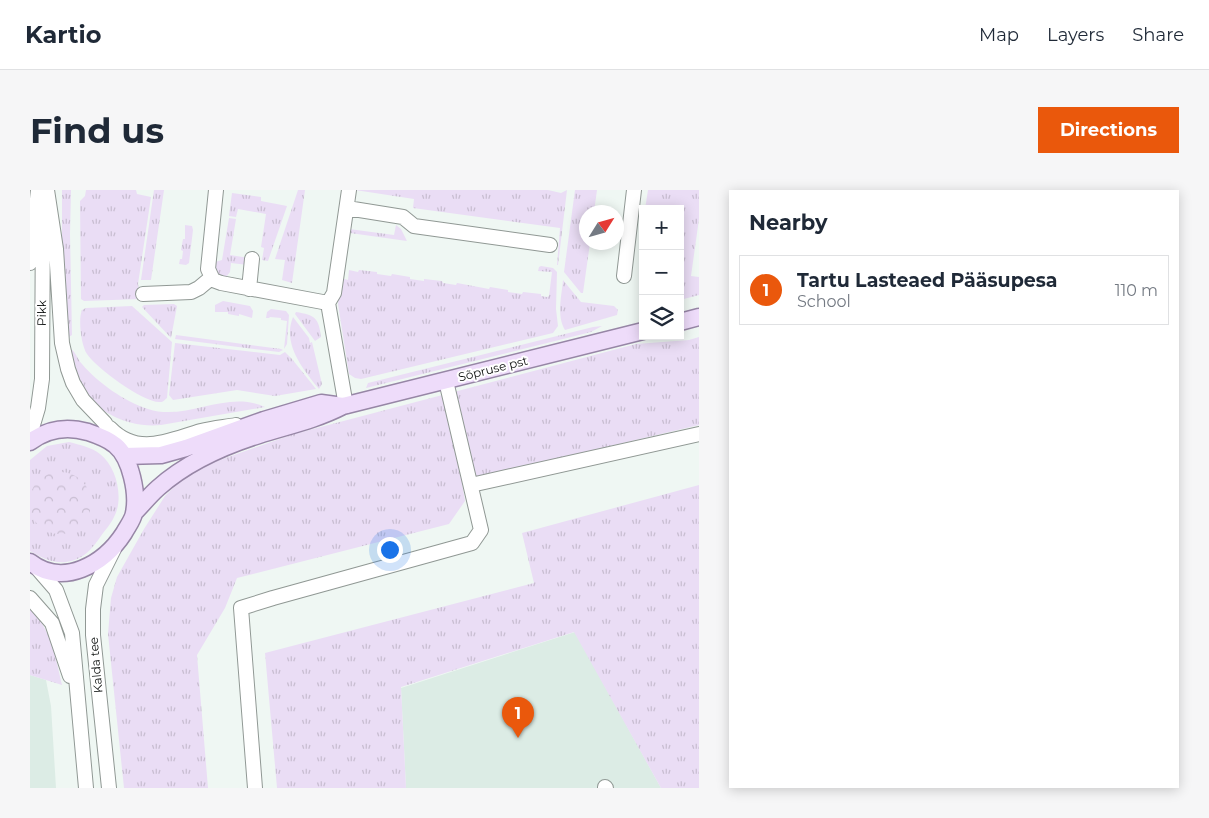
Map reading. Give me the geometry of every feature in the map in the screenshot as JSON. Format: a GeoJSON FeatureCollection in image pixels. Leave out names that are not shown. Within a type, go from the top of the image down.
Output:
{"type":"FeatureCollection","features":[{"type":"Feature","properties":{"kind":"main road"},"geometry":{"type":"LineString","coordinates":[[684,321],[699,318]]}},
{"type":"Feature","properties":{"kind":"main road","name":"Sõpruse pst"},"geometry":{"type":"LineString","coordinates":[[134,513],[158,488],[185,468],[214,453],[257,435],[324,416],[344,406],[639,332]]}},
{"type":"Feature","properties":{"kind":"main road","name":"Sõpruse pst"},"geometry":{"type":"LineString","coordinates":[[120,450],[161,455],[264,420],[322,403],[344,406]]}},
{"type":"Feature","properties":{"kind":"main road"},"geometry":{"type":"LineString","coordinates":[[30,442],[52,431],[65,428],[97,435],[120,450],[131,473],[134,492],[134,513],[129,524],[116,546],[102,559],[80,570],[65,573],[46,571],[33,565]]}},
{"type":"Feature","properties":{"kind":"street"},"geometry":{"type":"LineString","coordinates":[[30,262],[38,190]]}},
{"type":"Feature","properties":{"kind":"street","name":"Pikk"},"geometry":{"type":"LineString","coordinates":[[30,435],[38,408],[42,379],[42,190]]}},
{"type":"Feature","properties":{"kind":"street"},"geometry":{"type":"LineString","coordinates":[[47,190],[56,249],[62,343],[73,383],[83,400],[120,438],[137,444],[157,444],[202,431],[264,420]]}},
{"type":"Feature","properties":{"kind":"street"},"geometry":{"type":"LineString","coordinates":[[216,190],[208,269],[211,278],[216,282],[328,303]]}},
{"type":"Feature","properties":{"kind":"street"},"geometry":{"type":"LineString","coordinates":[[344,406],[328,303],[334,293],[349,190]]}},
{"type":"Feature","properties":{"kind":"street"},"geometry":{"type":"LineString","coordinates":[[624,276],[634,190]]}},
{"type":"Feature","properties":{"kind":"street"},"geometry":{"type":"LineString","coordinates":[[346,208],[404,217],[414,226],[550,245]]}},
{"type":"Feature","properties":{"kind":"street"},"geometry":{"type":"LineString","coordinates":[[249,289],[252,259]]}},
{"type":"Feature","properties":{"kind":"street"},"geometry":{"type":"LineString","coordinates":[[143,294],[191,292],[211,278]]}},
{"type":"Feature","properties":{"kind":"street"},"geometry":{"type":"LineString","coordinates":[[255,788],[241,608],[472,543],[481,530],[446,381]]}},
{"type":"Feature","properties":{"kind":"street"},"geometry":{"type":"LineString","coordinates":[[105,423],[120,450]]}},
{"type":"Feature","properties":{"kind":"street"},"geometry":{"type":"LineString","coordinates":[[471,485],[699,434]]}},
{"type":"Feature","properties":{"kind":"street","name":"Kalda tee"},"geometry":{"type":"LineString","coordinates":[[108,788],[93,635],[93,609],[96,585],[116,546]]}},
{"type":"Feature","properties":{"kind":"street","name":"Kalda tee"},"geometry":{"type":"LineString","coordinates":[[33,565],[56,590],[72,633],[86,788]]}},
{"type":"Feature","properties":{"kind":"street"},"geometry":{"type":"LineString","coordinates":[[30,598],[52,623],[80,711]]}},
{"type":"Feature","properties":{"kind":"shaded area"},"geometry":{"type":"Polygon","coordinates":[[[575,632],[661,788],[406,788],[401,688],[575,632]]]}},
{"type":"Feature","properties":{"kind":"shaded area"},"geometry":{"type":"Polygon","coordinates":[[[30,675],[46,680],[51,706],[56,788],[30,788],[30,675]]]}},
{"type":"Feature","properties":{"kind":"green space"},"geometry":{"type":"Polygon","coordinates":[[[62,190],[71,190],[72,335],[67,338],[62,266],[62,190]]]}},
{"type":"Feature","properties":{"kind":"green space"},"geometry":{"type":"Polygon","coordinates":[[[86,190],[136,190],[137,194],[151,197],[138,284],[141,299],[84,301],[81,299],[80,201],[85,196],[86,190]]]}},
{"type":"Feature","properties":{"kind":"green space"},"geometry":{"type":"Polygon","coordinates":[[[154,190],[164,190],[151,280],[141,280],[154,190]]]}},
{"type":"Feature","properties":{"kind":"green space"},"geometry":{"type":"Polygon","coordinates":[[[298,190],[305,190],[292,283],[282,280],[285,260],[275,259],[298,190]]]}},
{"type":"Feature","properties":{"kind":"green space"},"geometry":{"type":"Polygon","coordinates":[[[355,190],[548,190],[561,193],[567,190],[558,265],[560,228],[413,208],[414,199],[355,190]]]}},
{"type":"Feature","properties":{"kind":"green space"},"geometry":{"type":"Polygon","coordinates":[[[575,190],[597,190],[595,205],[579,205],[579,250],[589,250],[583,293],[564,272],[575,190]]]}},
{"type":"Feature","properties":{"kind":"green space"},"geometry":{"type":"Polygon","coordinates":[[[648,190],[699,190],[699,219],[691,276],[699,277],[699,295],[684,299],[684,205],[646,205],[648,190]]]}},
{"type":"Feature","properties":{"kind":"green space"},"geometry":{"type":"Polygon","coordinates":[[[232,193],[261,197],[261,201],[287,206],[268,261],[262,260],[264,248],[261,247],[266,214],[238,209],[236,217],[229,216],[232,193]]]}},
{"type":"Feature","properties":{"kind":"green space"},"geometry":{"type":"Polygon","coordinates":[[[229,218],[236,219],[230,255],[249,258],[248,265],[231,263],[230,272],[226,277],[214,275],[215,262],[222,260],[229,218]]]}},
{"type":"Feature","properties":{"kind":"green space"},"geometry":{"type":"Polygon","coordinates":[[[185,225],[192,226],[193,230],[189,263],[186,265],[179,264],[180,259],[182,259],[183,251],[181,250],[183,239],[185,239],[185,225]]]}},
{"type":"Feature","properties":{"kind":"green space"},"geometry":{"type":"Polygon","coordinates":[[[396,225],[401,229],[407,241],[350,233],[349,229],[394,235],[396,225]]]}},
{"type":"Feature","properties":{"kind":"green space"},"geometry":{"type":"Polygon","coordinates":[[[541,266],[553,268],[557,272],[556,309],[558,326],[553,333],[361,379],[349,374],[338,304],[341,278],[348,280],[349,270],[377,272],[377,274],[391,276],[392,274],[410,277],[410,279],[442,281],[443,283],[456,285],[457,283],[489,289],[490,287],[522,294],[523,292],[541,294],[541,296],[547,297],[549,296],[552,272],[538,271],[541,266]]]}},
{"type":"Feature","properties":{"kind":"green space"},"geometry":{"type":"Polygon","coordinates":[[[563,280],[581,302],[614,306],[618,310],[617,315],[565,330],[560,312],[563,280]]]}},
{"type":"Feature","properties":{"kind":"green space"},"geometry":{"type":"Polygon","coordinates":[[[223,301],[250,306],[253,311],[252,318],[239,314],[239,316],[228,314],[228,312],[215,312],[215,305],[223,301]]]}},
{"type":"Feature","properties":{"kind":"green space"},"geometry":{"type":"Polygon","coordinates":[[[174,304],[177,306],[171,338],[142,307],[144,305],[174,304]]]}},
{"type":"Feature","properties":{"kind":"green space"},"geometry":{"type":"Polygon","coordinates":[[[132,306],[172,342],[167,398],[162,402],[143,397],[121,384],[92,360],[83,345],[80,326],[82,310],[86,308],[132,306]]]}},
{"type":"Feature","properties":{"kind":"green space"},"geometry":{"type":"Polygon","coordinates":[[[271,309],[286,311],[289,315],[287,344],[284,349],[287,321],[281,320],[281,318],[266,318],[267,312],[271,309]]]}},
{"type":"Feature","properties":{"kind":"green space"},"geometry":{"type":"Polygon","coordinates":[[[296,312],[315,318],[321,337],[315,341],[295,314],[296,312]]]}},
{"type":"Feature","properties":{"kind":"green space"},"geometry":{"type":"Polygon","coordinates":[[[293,317],[309,338],[310,343],[312,342],[322,384],[319,389],[301,365],[292,346],[290,327],[293,317]]]}},
{"type":"Feature","properties":{"kind":"green space"},"geometry":{"type":"Polygon","coordinates":[[[602,326],[591,332],[366,388],[368,383],[602,326]]]}},
{"type":"Feature","properties":{"kind":"green space"},"geometry":{"type":"Polygon","coordinates":[[[176,335],[283,350],[279,352],[175,339],[176,335]]]}},
{"type":"Feature","properties":{"kind":"green space"},"geometry":{"type":"Polygon","coordinates":[[[699,337],[699,425],[484,476],[462,483],[465,501],[449,524],[237,578],[225,608],[197,655],[208,788],[124,788],[108,634],[111,598],[117,577],[144,529],[165,496],[179,482],[196,470],[214,462],[294,434],[636,344],[689,340],[699,337]]]}},
{"type":"Feature","properties":{"kind":"green space"},"geometry":{"type":"Polygon","coordinates":[[[175,343],[280,355],[285,352],[316,389],[275,396],[237,390],[173,400],[169,395],[175,343]]]}},
{"type":"Feature","properties":{"kind":"green space"},"geometry":{"type":"Polygon","coordinates":[[[67,348],[74,352],[88,371],[103,384],[130,402],[148,409],[177,412],[221,403],[236,402],[250,402],[265,407],[161,425],[138,424],[126,421],[105,411],[87,395],[81,385],[67,348]]]}},
{"type":"Feature","properties":{"kind":"green space"},"geometry":{"type":"Polygon","coordinates":[[[69,442],[85,446],[100,454],[106,460],[115,475],[118,501],[113,520],[90,549],[72,561],[56,562],[47,560],[30,551],[30,460],[47,446],[69,442]]]}},
{"type":"Feature","properties":{"kind":"green space"},"geometry":{"type":"Polygon","coordinates":[[[54,472],[66,472],[82,481],[89,491],[91,503],[89,515],[82,525],[66,534],[54,534],[43,529],[34,520],[29,509],[29,497],[34,486],[43,477],[54,472]]]}},
{"type":"Feature","properties":{"kind":"green space"},"geometry":{"type":"Polygon","coordinates":[[[699,485],[699,788],[661,788],[574,632],[401,687],[406,788],[277,788],[265,653],[534,583],[522,533],[699,485]]]}},
{"type":"Feature","properties":{"kind":"green space"},"geometry":{"type":"Polygon","coordinates":[[[30,609],[43,625],[52,644],[62,685],[30,675],[30,609]]]}},
{"type":"Feature","properties":{"kind":"place","name":"Tartu Lasteaed Pääsupesa"},"geometry":{"type":"Point","coordinates":[518,738]}}]}
